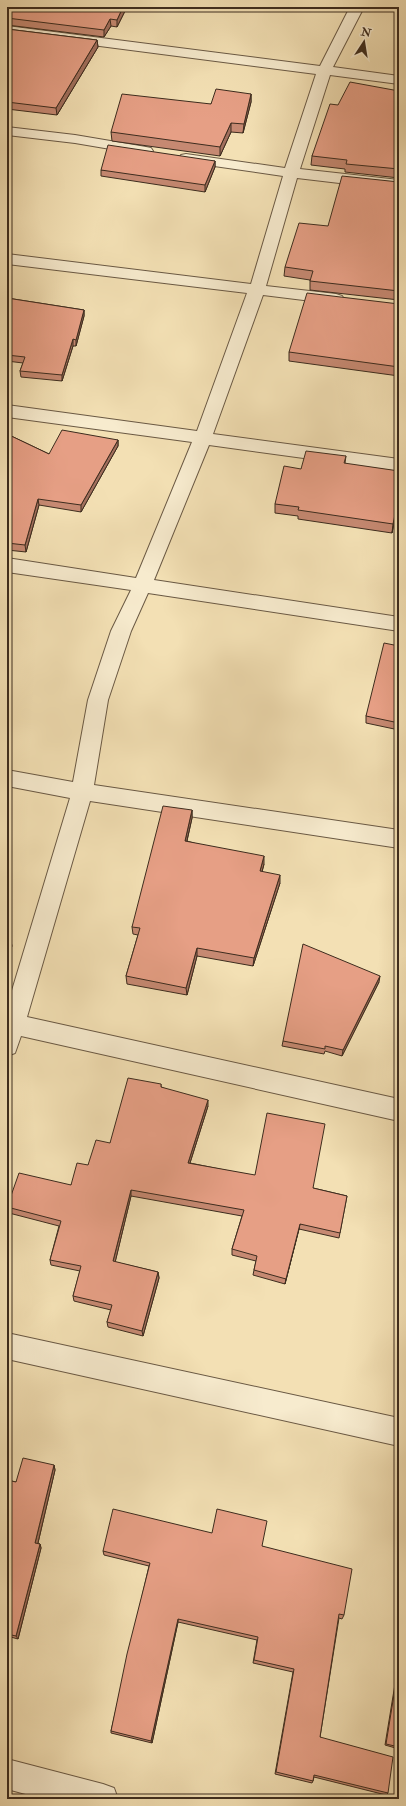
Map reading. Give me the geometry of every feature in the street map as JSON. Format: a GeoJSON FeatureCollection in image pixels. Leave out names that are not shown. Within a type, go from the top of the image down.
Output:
{"type":"FeatureCollection","features":[{"type":"Feature","properties":{"kind":"street"},"geometry":{"type":"LineString","coordinates":[[357,7],[324,72],[291,173],[257,289],[203,438],[143,584],[121,631],[98,700],[82,792],[9,1031],[399,1110]]}},
{"type":"Feature","properties":{"kind":"street"},"geometry":{"type":"LineString","coordinates":[[7,30],[324,72],[399,80]]}},
{"type":"Feature","properties":{"kind":"street"},"geometry":{"type":"LineString","coordinates":[[7,131],[75,139],[157,153]]}},
{"type":"Feature","properties":{"kind":"street"},"geometry":{"type":"LineString","coordinates":[[172,156],[291,173],[399,185]]}},
{"type":"Feature","properties":{"kind":"street"},"geometry":{"type":"LineString","coordinates":[[7,259],[352,301]]}},
{"type":"Feature","properties":{"kind":"street"},"geometry":{"type":"LineString","coordinates":[[7,411],[399,465]]}},
{"type":"Feature","properties":{"kind":"street"},"geometry":{"type":"LineString","coordinates":[[7,565],[143,584],[399,624]]}},
{"type":"Feature","properties":{"kind":"street"},"geometry":{"type":"LineString","coordinates":[[7,778],[82,792],[399,839]]}},
{"type":"Feature","properties":{"kind":"street"},"geometry":{"type":"LineString","coordinates":[[7,1346],[399,1432]]}},
{"type":"Feature","properties":{"kind":"street"},"geometry":{"type":"LineString","coordinates":[[7,1774],[103,1799]]}},
{"type":"Feature","properties":{"kind":"building"},"geometry":{"type":"Polygon","coordinates":[[[7,7],[123,7],[117,20],[110,19],[104,30],[7,18],[7,7]]]}},
{"type":"Feature","properties":{"kind":"building"},"geometry":{"type":"Polygon","coordinates":[[[7,29],[97,40],[56,108],[7,102],[7,29]]]}},
{"type":"Feature","properties":{"kind":"building"},"geometry":{"type":"Polygon","coordinates":[[[350,82],[399,91],[399,169],[346,164],[347,160],[312,156],[330,104],[338,105],[350,82]]]}},
{"type":"Feature","properties":{"kind":"building"},"geometry":{"type":"Polygon","coordinates":[[[216,89],[251,94],[244,124],[231,123],[220,147],[111,132],[122,94],[211,104],[216,89]]]}},
{"type":"Feature","properties":{"kind":"building"},"geometry":{"type":"Polygon","coordinates":[[[108,145],[215,161],[205,185],[101,170],[108,145]]]}},
{"type":"Feature","properties":{"kind":"building"},"geometry":{"type":"Polygon","coordinates":[[[342,176],[399,182],[399,291],[310,281],[313,271],[285,267],[299,223],[328,226],[342,176]]]}},
{"type":"Feature","properties":{"kind":"building"},"geometry":{"type":"Polygon","coordinates":[[[307,293],[399,304],[399,367],[289,352],[307,293]]]}},
{"type":"Feature","properties":{"kind":"building"},"geometry":{"type":"Polygon","coordinates":[[[7,298],[84,310],[76,340],[73,339],[62,375],[20,371],[25,357],[7,355],[7,298]]]}},
{"type":"Feature","properties":{"kind":"building"},"geometry":{"type":"Polygon","coordinates":[[[62,430],[118,440],[81,505],[38,499],[25,545],[7,543],[7,434],[49,454],[62,430]]]}},
{"type":"Feature","properties":{"kind":"building"},"geometry":{"type":"Polygon","coordinates":[[[306,451],[346,456],[344,463],[399,471],[399,496],[393,524],[298,510],[299,507],[275,504],[284,466],[301,469],[306,451]]]}},
{"type":"Feature","properties":{"kind":"building"},"geometry":{"type":"Polygon","coordinates":[[[384,643],[399,646],[399,723],[366,716],[384,643]]]}},
{"type":"Feature","properties":{"kind":"building"},"geometry":{"type":"Polygon","coordinates":[[[163,806],[192,810],[185,841],[264,856],[260,871],[280,875],[254,958],[197,948],[186,988],[126,976],[140,928],[132,927],[163,806]]]}},
{"type":"Feature","properties":{"kind":"building"},"geometry":{"type":"Polygon","coordinates":[[[7,940],[11,941],[7,952],[7,940]]]}},
{"type":"Feature","properties":{"kind":"building"},"geometry":{"type":"Polygon","coordinates":[[[303,944],[380,976],[343,1050],[325,1046],[325,1049],[283,1041],[303,944]]]}},
{"type":"Feature","properties":{"kind":"building"},"geometry":{"type":"Polygon","coordinates":[[[128,1078],[161,1084],[161,1087],[208,1100],[188,1163],[255,1175],[267,1113],[325,1124],[313,1188],[347,1196],[340,1233],[300,1224],[286,1279],[254,1270],[257,1256],[232,1249],[244,1210],[131,1190],[113,1261],[158,1272],[142,1331],[107,1322],[112,1305],[73,1296],[81,1266],[50,1260],[61,1221],[7,1207],[19,1173],[71,1185],[77,1163],[88,1165],[96,1140],[110,1143],[128,1078]]]}},
{"type":"Feature","properties":{"kind":"building"},"geometry":{"type":"Polygon","coordinates":[[[23,1458],[54,1465],[35,1543],[40,1544],[16,1636],[7,1634],[7,1480],[16,1482],[23,1458]]]}},
{"type":"Feature","properties":{"kind":"building"},"geometry":{"type":"Polygon","coordinates":[[[113,1509],[212,1533],[217,1509],[267,1521],[262,1546],[352,1569],[344,1615],[339,1614],[320,1737],[393,1757],[388,1793],[314,1775],[313,1781],[276,1772],[294,1669],[254,1660],[258,1637],[178,1619],[151,1741],[111,1731],[127,1654],[150,1563],[103,1551],[113,1509]]]}},
{"type":"Feature","properties":{"kind":"building"},"geometry":{"type":"Polygon","coordinates":[[[396,1682],[399,1683],[399,1747],[386,1744],[396,1682]]]}}]}
